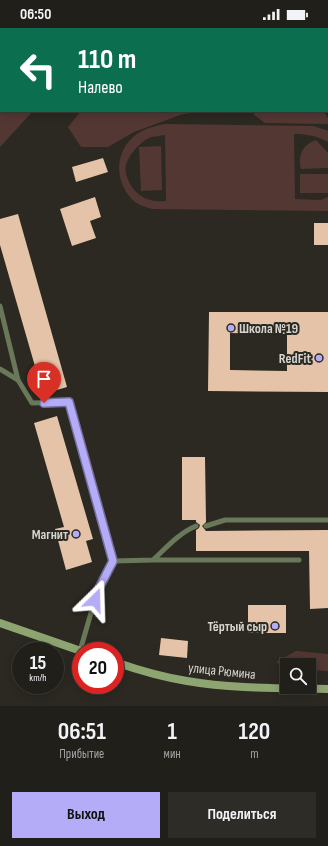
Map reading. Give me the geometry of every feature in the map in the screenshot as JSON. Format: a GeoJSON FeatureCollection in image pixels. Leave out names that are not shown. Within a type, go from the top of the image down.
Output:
{"type":"FeatureCollection","features":[{"type":"Feature","properties":{"kind":"main road"},"geometry":{"type":"LineString","coordinates":[[0,623],[72,648]]}},
{"type":"Feature","properties":{"kind":"main road","name":"улица Рюмина"},"geometry":{"type":"LineString","coordinates":[[124,665],[187,681],[244,687],[328,689]]}},
{"type":"Feature","properties":{"kind":"lane"},"geometry":{"type":"LineString","coordinates":[[0,306],[18,380],[32,403],[69,402],[113,561],[97,592],[83,642]]}},
{"type":"Feature","properties":{"kind":"lane"},"geometry":{"type":"LineString","coordinates":[[0,369],[18,380]]}},
{"type":"Feature","properties":{"kind":"lane"},"geometry":{"type":"LineString","coordinates":[[206,526],[225,520],[328,520]]}},
{"type":"Feature","properties":{"kind":"lane"},"geometry":{"type":"LineString","coordinates":[[153,560],[176,538],[196,526]]}},
{"type":"Feature","properties":{"kind":"lane"},"geometry":{"type":"LineString","coordinates":[[113,561],[299,560]]}},
{"type":"Feature","properties":{"kind":"shaded area"},"geometry":{"type":"Polygon","coordinates":[[[0,112],[32,112],[0,147],[0,112]]]}},
{"type":"Feature","properties":{"kind":"shaded area"},"geometry":{"type":"Polygon","coordinates":[[[80,112],[196,112],[180,115],[134,132],[108,147],[81,147],[68,127],[80,112]]]}},
{"type":"Feature","properties":{"kind":"shaded area"},"geometry":{"type":"Polygon","coordinates":[[[255,112],[324,112],[328,118],[328,124],[265,123],[254,115],[255,112]]]}},
{"type":"Feature","properties":{"kind":"shaded area"},"geometry":{"type":"Polygon","coordinates":[[[166,124],[313,126],[328,131],[328,142],[312,136],[294,134],[295,199],[320,200],[328,197],[328,211],[152,209],[135,202],[128,195],[123,186],[119,168],[120,158],[129,141],[137,134],[147,129],[166,124]],[[165,135],[149,138],[140,144],[126,163],[126,170],[130,183],[137,193],[153,201],[166,201],[165,135]]]}},
{"type":"Feature","properties":{"kind":"shaded area"},"geometry":{"type":"Polygon","coordinates":[[[316,140],[328,153],[328,168],[301,169],[300,160],[302,151],[308,144],[316,140]]]}},
{"type":"Feature","properties":{"kind":"shaded area"},"geometry":{"type":"Polygon","coordinates":[[[161,146],[162,190],[141,191],[139,147],[161,146]]]}},
{"type":"Feature","properties":{"kind":"shaded area"},"geometry":{"type":"Polygon","coordinates":[[[300,174],[328,174],[328,193],[300,193],[300,174]]]}},
{"type":"Feature","properties":{"kind":"shaded area"},"geometry":{"type":"Polygon","coordinates":[[[296,651],[328,654],[328,671],[316,670],[316,658],[283,658],[296,651]]]}},
{"type":"Feature","properties":{"kind":"building"},"geometry":{"type":"Polygon","coordinates":[[[103,158],[108,172],[76,182],[72,167],[103,158]]]}},
{"type":"Feature","properties":{"kind":"building"},"geometry":{"type":"Polygon","coordinates":[[[95,197],[101,217],[90,221],[96,238],[72,246],[60,209],[95,197]]]}},
{"type":"Feature","properties":{"kind":"building"},"geometry":{"type":"Polygon","coordinates":[[[18,214],[67,387],[43,394],[0,245],[0,219],[18,214]]]}},
{"type":"Feature","properties":{"kind":"building"},"geometry":{"type":"Polygon","coordinates":[[[314,223],[328,223],[328,245],[314,245],[314,223]]]}},
{"type":"Feature","properties":{"kind":"building"},"geometry":{"type":"Polygon","coordinates":[[[209,312],[328,312],[328,392],[208,391],[209,312]],[[230,333],[230,370],[287,371],[287,334],[230,333]]]}},
{"type":"Feature","properties":{"kind":"building"},"geometry":{"type":"Polygon","coordinates":[[[57,416],[93,539],[86,541],[92,562],[66,570],[55,529],[64,527],[34,423],[57,416]]]}},
{"type":"Feature","properties":{"kind":"building"},"geometry":{"type":"Polygon","coordinates":[[[182,457],[205,457],[206,522],[202,526],[206,531],[328,530],[328,608],[310,609],[309,551],[196,551],[196,530],[200,525],[196,522],[196,520],[182,520],[182,457]]]}},
{"type":"Feature","properties":{"kind":"building"},"geometry":{"type":"Polygon","coordinates":[[[248,605],[286,605],[286,633],[248,633],[248,605]]]}},
{"type":"Feature","properties":{"kind":"building"},"geometry":{"type":"Polygon","coordinates":[[[161,638],[188,641],[187,658],[159,655],[161,638]]]}},
{"type":"Feature","properties":{"kind":"place","name":"Школа №19"},"geometry":{"type":"Point","coordinates":[231,328]}},
{"type":"Feature","properties":{"kind":"place","name":"RedFit"},"geometry":{"type":"Point","coordinates":[319,358]}},
{"type":"Feature","properties":{"kind":"place","name":"Магнит"},"geometry":{"type":"Point","coordinates":[76,534]}},
{"type":"Feature","properties":{"kind":"place","name":"Тёртый сыр"},"geometry":{"type":"Point","coordinates":[275,626]}},
{"type":"Feature","properties":{"kind":"route"},"geometry":{"type":"LineString","coordinates":[[44,403],[69,402],[113,561],[97,592],[95,600]]}}]}
